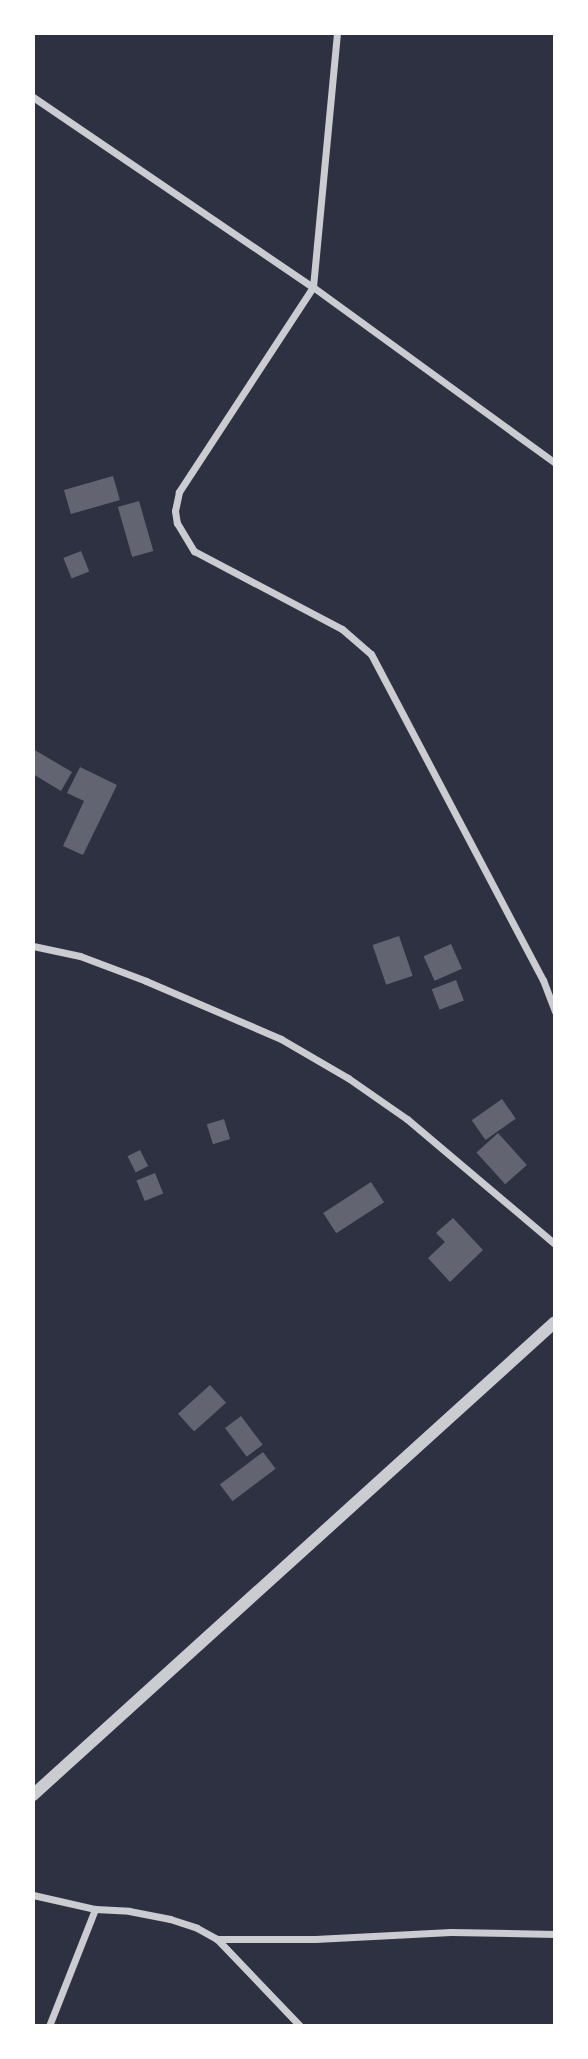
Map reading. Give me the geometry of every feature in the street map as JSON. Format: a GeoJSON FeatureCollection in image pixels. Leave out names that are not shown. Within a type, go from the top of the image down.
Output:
{"type":"FeatureCollection","features":[{"type":"Feature","properties":{"kind":"street"},"geometry":{"type":"LineString","coordinates":[[337,33],[313,287],[180,492],[175,511],[177,523],[194,551],[342,629],[371,654],[543,980],[555,1012]]}},
{"type":"Feature","properties":{"kind":"street"},"geometry":{"type":"LineString","coordinates":[[33,97],[313,287],[555,463]]}},
{"type":"Feature","properties":{"kind":"street"},"geometry":{"type":"LineString","coordinates":[[33,946],[80,956],[281,1039],[348,1078],[407,1119],[555,1244]]}},
{"type":"Feature","properties":{"kind":"street"},"geometry":{"type":"LineString","coordinates":[[33,1795],[555,1322]]}},
{"type":"Feature","properties":{"kind":"street"},"geometry":{"type":"LineString","coordinates":[[33,1895],[95,1909],[129,1911],[170,1919],[217,1939],[314,1939],[451,1932],[555,1934]]}},
{"type":"Feature","properties":{"kind":"street"},"geometry":{"type":"LineString","coordinates":[[49,2026],[95,1909]]}},
{"type":"Feature","properties":{"kind":"street"},"geometry":{"type":"LineString","coordinates":[[217,1939],[300,2026]]}},
{"type":"Feature","properties":{"kind":"building"},"geometry":{"type":"Polygon","coordinates":[[[113,476],[120,500],[71,514],[64,490],[113,476]]]}},
{"type":"Feature","properties":{"kind":"building"},"geometry":{"type":"Polygon","coordinates":[[[139,501],[153,551],[132,557],[118,507],[139,501]]]}},
{"type":"Feature","properties":{"kind":"building"},"geometry":{"type":"Polygon","coordinates":[[[81,551],[89,571],[72,579],[63,558],[81,551]]]}},
{"type":"Feature","properties":{"kind":"building"},"geometry":{"type":"Polygon","coordinates":[[[33,749],[72,772],[61,791],[33,774],[33,749]]]}},
{"type":"Feature","properties":{"kind":"building"},"geometry":{"type":"Polygon","coordinates":[[[80,767],[117,785],[83,855],[63,846],[84,801],[67,793],[80,767]]]}},
{"type":"Feature","properties":{"kind":"building"},"geometry":{"type":"Polygon","coordinates":[[[399,936],[413,976],[386,985],[373,945],[399,936]]]}},
{"type":"Feature","properties":{"kind":"building"},"geometry":{"type":"Polygon","coordinates":[[[451,944],[462,969],[435,981],[424,956],[451,944]]]}},
{"type":"Feature","properties":{"kind":"building"},"geometry":{"type":"Polygon","coordinates":[[[456,980],[464,1001],[440,1010],[432,989],[456,980]]]}},
{"type":"Feature","properties":{"kind":"building"},"geometry":{"type":"Polygon","coordinates":[[[502,1099],[516,1119],[485,1140],[472,1120],[502,1099]]]}},
{"type":"Feature","properties":{"kind":"building"},"geometry":{"type":"Polygon","coordinates":[[[224,1119],[230,1139],[213,1144],[207,1124],[224,1119]]]}},
{"type":"Feature","properties":{"kind":"building"},"geometry":{"type":"Polygon","coordinates":[[[498,1133],[527,1165],[505,1184],[476,1152],[498,1133]]]}},
{"type":"Feature","properties":{"kind":"building"},"geometry":{"type":"Polygon","coordinates":[[[140,1150],[148,1166],[136,1172],[128,1156],[140,1150]]]}},
{"type":"Feature","properties":{"kind":"building"},"geometry":{"type":"Polygon","coordinates":[[[155,1173],[163,1193],[145,1201],[136,1180],[155,1173]]]}},
{"type":"Feature","properties":{"kind":"building"},"geometry":{"type":"Polygon","coordinates":[[[371,1182],[384,1202],[336,1233],[323,1213],[371,1182]]]}},
{"type":"Feature","properties":{"kind":"building"},"geometry":{"type":"Polygon","coordinates":[[[453,1218],[483,1250],[450,1282],[428,1258],[445,1242],[436,1233],[453,1218]]]}},
{"type":"Feature","properties":{"kind":"building"},"geometry":{"type":"Polygon","coordinates":[[[210,1385],[226,1403],[194,1432],[178,1414],[210,1385]]]}},
{"type":"Feature","properties":{"kind":"building"},"geometry":{"type":"Polygon","coordinates":[[[241,1416],[263,1445],[247,1457],[225,1428],[241,1416]]]}},
{"type":"Feature","properties":{"kind":"building"},"geometry":{"type":"Polygon","coordinates":[[[263,1452],[276,1469],[233,1501],[220,1484],[263,1452]]]}}]}
